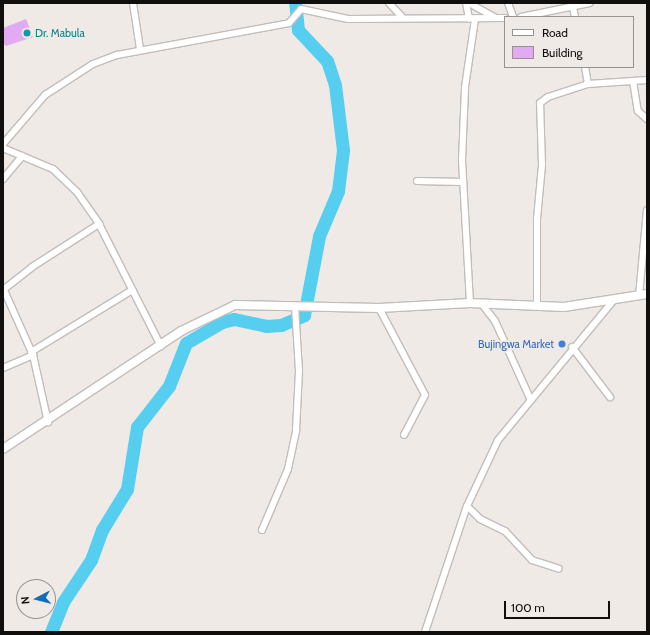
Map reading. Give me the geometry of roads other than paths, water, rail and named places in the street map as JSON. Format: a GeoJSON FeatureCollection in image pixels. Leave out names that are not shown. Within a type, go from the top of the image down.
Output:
{"type":"FeatureCollection","features":[{"type":"Feature","properties":{"kind":"street"},"geometry":{"type":"LineString","coordinates":[[133,3],[140,49]]}},
{"type":"Feature","properties":{"kind":"street"},"geometry":{"type":"LineString","coordinates":[[311,3],[312,10]]}},
{"type":"Feature","properties":{"kind":"street"},"geometry":{"type":"LineString","coordinates":[[389,3],[401,16]]}},
{"type":"Feature","properties":{"kind":"street"},"geometry":{"type":"LineString","coordinates":[[466,3],[472,19],[465,87],[462,182],[471,273],[470,303]]}},
{"type":"Feature","properties":{"kind":"street"},"geometry":{"type":"LineString","coordinates":[[469,3],[496,18]]}},
{"type":"Feature","properties":{"kind":"street"},"geometry":{"type":"LineString","coordinates":[[508,3],[513,16]]}},
{"type":"Feature","properties":{"kind":"street"},"geometry":{"type":"LineString","coordinates":[[527,16],[574,8],[590,3]]}},
{"type":"Feature","properties":{"kind":"street"},"geometry":{"type":"LineString","coordinates":[[574,8],[575,16]]}},
{"type":"Feature","properties":{"kind":"street"},"geometry":{"type":"LineString","coordinates":[[3,144],[45,95],[94,64],[140,49],[289,23],[296,11],[312,10],[348,19],[401,16],[472,19],[504,18]]}},
{"type":"Feature","properties":{"kind":"street"},"geometry":{"type":"LineString","coordinates":[[585,68],[588,84]]}},
{"type":"Feature","properties":{"kind":"street"},"geometry":{"type":"LineString","coordinates":[[537,306],[537,219],[542,165],[538,110],[548,96],[588,84],[647,80]]}},
{"type":"Feature","properties":{"kind":"street"},"geometry":{"type":"LineString","coordinates":[[633,81],[638,111],[647,119]]}},
{"type":"Feature","properties":{"kind":"street"},"geometry":{"type":"LineString","coordinates":[[3,148],[53,169],[66,180],[99,224],[161,346]]}},
{"type":"Feature","properties":{"kind":"street"},"geometry":{"type":"LineString","coordinates":[[3,179],[22,156]]}},
{"type":"Feature","properties":{"kind":"street"},"geometry":{"type":"LineString","coordinates":[[417,181],[462,182]]}},
{"type":"Feature","properties":{"kind":"street"},"geometry":{"type":"LineString","coordinates":[[3,449],[48,422],[203,318],[234,305],[378,308],[481,303],[579,307],[643,295],[647,210]]}},
{"type":"Feature","properties":{"kind":"street"},"geometry":{"type":"LineString","coordinates":[[48,422],[32,354],[3,289],[99,224]]}},
{"type":"Feature","properties":{"kind":"street"},"geometry":{"type":"LineString","coordinates":[[3,368],[32,354],[132,290]]}},
{"type":"Feature","properties":{"kind":"street"},"geometry":{"type":"LineString","coordinates":[[425,632],[467,506],[498,440],[572,347],[612,302]]}},
{"type":"Feature","properties":{"kind":"street"},"geometry":{"type":"LineString","coordinates":[[481,303],[495,321],[530,398]]}},
{"type":"Feature","properties":{"kind":"street"},"geometry":{"type":"LineString","coordinates":[[262,530],[288,469],[296,430],[300,371],[295,306]]}},
{"type":"Feature","properties":{"kind":"street"},"geometry":{"type":"LineString","coordinates":[[378,308],[425,395],[404,435]]}},
{"type":"Feature","properties":{"kind":"street"},"geometry":{"type":"LineString","coordinates":[[572,347],[610,397]]}},
{"type":"Feature","properties":{"kind":"street"},"geometry":{"type":"LineString","coordinates":[[467,506],[480,519],[505,531],[532,560],[559,569]]}},
{"type":"Feature","properties":{"kind":"waterway"},"geometry":{"type":"LineString","coordinates":[[51,632],[63,602],[91,560],[102,530],[127,489],[137,427],[169,386],[186,343],[222,322],[234,319],[266,326],[281,325],[304,315],[319,236],[338,191],[343,150],[335,85],[327,61],[298,30],[295,3]]}},
{"type":"Feature","properties":{"kind":"place","name":"Dr. Mabula"},"geometry":{"type":"Point","coordinates":[27,33]}},
{"type":"Feature","properties":{"kind":"place","name":"Bujingwa Market"},"geometry":{"type":"Point","coordinates":[562,344]}}]}
